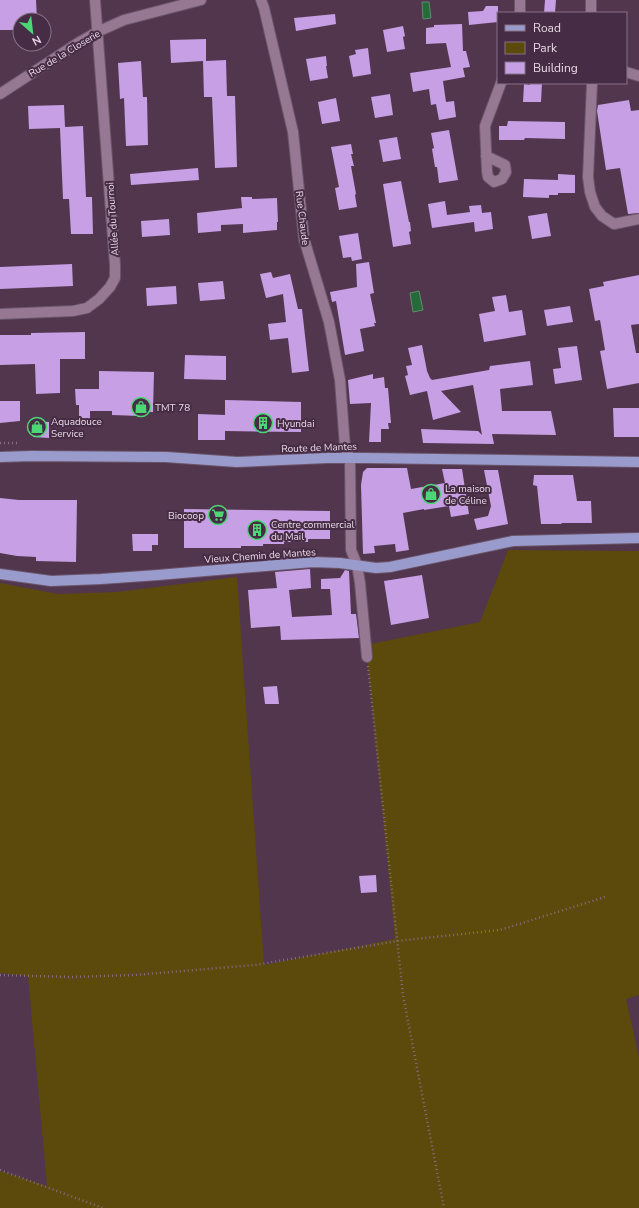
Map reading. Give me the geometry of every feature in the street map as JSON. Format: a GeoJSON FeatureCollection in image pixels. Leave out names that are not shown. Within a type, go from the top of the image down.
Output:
{"type":"FeatureCollection","features":[{"type":"Feature","properties":{"kind":"main road","name":"Route de Mantes"},"geometry":{"type":"LineString","coordinates":[[0,457],[166,457],[237,462],[350,458],[639,462]]}},
{"type":"Feature","properties":{"kind":"main road","name":"Vieux Chemin de Mantes"},"geometry":{"type":"LineString","coordinates":[[0,574],[51,581],[109,579],[313,562],[376,568],[409,564],[513,541],[639,538]]}},
{"type":"Feature","properties":{"kind":"street","name":"Allée du Tournoi"},"geometry":{"type":"LineString","coordinates":[[0,314],[73,311],[88,308],[100,300],[115,278],[95,0]]}},
{"type":"Feature","properties":{"kind":"street","name":"Rue de la Closerie"},"geometry":{"type":"LineString","coordinates":[[0,94],[97,32],[124,20],[201,0]]}},
{"type":"Feature","properties":{"kind":"street","name":"Rue Chaude"},"geometry":{"type":"LineString","coordinates":[[261,0],[293,132],[304,239],[329,322],[340,380],[345,447],[350,458],[351,550],[357,565],[360,583],[367,657]]}},
{"type":"Feature","properties":{"kind":"street"},"geometry":{"type":"LineString","coordinates":[[520,0],[520,12]]}},
{"type":"Feature","properties":{"kind":"street"},"geometry":{"type":"LineString","coordinates":[[591,0],[591,12]]}},
{"type":"Feature","properties":{"kind":"street"},"geometry":{"type":"LineString","coordinates":[[627,72],[639,76]]}},
{"type":"Feature","properties":{"kind":"street"},"geometry":{"type":"LineString","coordinates":[[486,156],[485,126],[501,84]]}},
{"type":"Feature","properties":{"kind":"street"},"geometry":{"type":"LineString","coordinates":[[592,84],[588,177],[590,192],[596,207],[602,216],[614,224],[639,219]]}},
{"type":"Feature","properties":{"kind":"path"},"geometry":{"type":"LineString","coordinates":[[0,443],[19,443]]}},
{"type":"Feature","properties":{"kind":"path"},"geometry":{"type":"LineString","coordinates":[[367,657],[403,995],[444,1208]]}},
{"type":"Feature","properties":{"kind":"path"},"geometry":{"type":"LineString","coordinates":[[0,975],[71,977],[135,975],[248,965],[397,941],[500,930],[605,897]]}},
{"type":"Feature","properties":{"kind":"path"},"geometry":{"type":"LineString","coordinates":[[0,1170],[103,1208]]}},
{"type":"Feature","properties":{"kind":"green space"},"geometry":{"type":"Polygon","coordinates":[[[508,550],[639,551],[639,995],[626,999],[639,1057],[639,1208],[0,1208],[0,1171],[47,1186],[28,976],[0,973],[0,583],[58,594],[117,592],[237,577],[264,965],[395,939],[366,645],[480,622],[508,550]]]}},
{"type":"Feature","properties":{"kind":"shaded area"},"geometry":{"type":"Polygon","coordinates":[[[422,2],[429,2],[431,18],[423,19],[422,2]]]}},
{"type":"Feature","properties":{"kind":"shaded area"},"geometry":{"type":"Polygon","coordinates":[[[419,291],[423,310],[413,312],[410,293],[419,291]]]}},
{"type":"Feature","properties":{"kind":"building"},"geometry":{"type":"Polygon","coordinates":[[[0,0],[36,0],[37,12],[12,12],[12,30],[0,30],[0,0]]]}},
{"type":"Feature","properties":{"kind":"building"},"geometry":{"type":"Polygon","coordinates":[[[545,0],[556,0],[555,12],[544,12],[545,0]]]}},
{"type":"Feature","properties":{"kind":"building"},"geometry":{"type":"Polygon","coordinates":[[[486,6],[498,6],[497,22],[469,25],[468,12],[483,11],[486,6]]]}},
{"type":"Feature","properties":{"kind":"building"},"geometry":{"type":"Polygon","coordinates":[[[335,14],[336,24],[296,31],[294,18],[335,14]]]}},
{"type":"Feature","properties":{"kind":"building"},"geometry":{"type":"Polygon","coordinates":[[[462,24],[463,51],[466,51],[470,67],[463,68],[465,77],[443,81],[446,102],[454,101],[456,117],[439,120],[436,104],[431,105],[429,89],[413,92],[410,73],[451,67],[446,43],[426,44],[426,28],[434,27],[434,25],[462,24]]]}},
{"type":"Feature","properties":{"kind":"building"},"geometry":{"type":"Polygon","coordinates":[[[403,26],[405,49],[387,52],[383,30],[403,26]]]}},
{"type":"Feature","properties":{"kind":"building"},"geometry":{"type":"Polygon","coordinates":[[[206,39],[206,61],[226,60],[227,96],[235,96],[237,167],[215,168],[212,97],[204,97],[203,61],[171,63],[170,40],[206,39]]]}},
{"type":"Feature","properties":{"kind":"building"},"geometry":{"type":"Polygon","coordinates":[[[368,48],[371,74],[353,77],[349,56],[356,54],[355,50],[368,48]]]}},
{"type":"Feature","properties":{"kind":"building"},"geometry":{"type":"Polygon","coordinates":[[[326,56],[328,78],[310,81],[306,59],[326,56]]]}},
{"type":"Feature","properties":{"kind":"building"},"geometry":{"type":"Polygon","coordinates":[[[141,61],[143,97],[147,97],[148,145],[126,146],[124,98],[120,99],[118,63],[141,61]]]}},
{"type":"Feature","properties":{"kind":"building"},"geometry":{"type":"Polygon","coordinates":[[[524,84],[542,84],[541,102],[523,102],[524,84]]]}},
{"type":"Feature","properties":{"kind":"building"},"geometry":{"type":"Polygon","coordinates":[[[390,94],[393,115],[375,118],[371,97],[390,94]]]}},
{"type":"Feature","properties":{"kind":"building"},"geometry":{"type":"Polygon","coordinates":[[[336,98],[340,121],[322,124],[318,102],[336,98]]]}},
{"type":"Feature","properties":{"kind":"building"},"geometry":{"type":"Polygon","coordinates":[[[629,100],[631,111],[639,110],[639,213],[628,214],[620,168],[606,170],[597,111],[598,105],[629,100]]]}},
{"type":"Feature","properties":{"kind":"building"},"geometry":{"type":"Polygon","coordinates":[[[64,105],[65,127],[83,126],[86,197],[92,197],[93,234],[71,234],[69,199],[63,199],[60,128],[29,129],[28,106],[64,105]]]}},
{"type":"Feature","properties":{"kind":"building"},"geometry":{"type":"Polygon","coordinates":[[[508,121],[565,122],[565,139],[525,138],[524,140],[499,140],[499,126],[507,126],[508,121]]]}},
{"type":"Feature","properties":{"kind":"building"},"geometry":{"type":"Polygon","coordinates":[[[449,130],[458,180],[439,183],[437,167],[435,167],[432,149],[434,148],[431,133],[449,130]]]}},
{"type":"Feature","properties":{"kind":"building"},"geometry":{"type":"Polygon","coordinates":[[[397,137],[401,159],[383,162],[379,140],[397,137]]]}},
{"type":"Feature","properties":{"kind":"building"},"geometry":{"type":"Polygon","coordinates":[[[351,144],[353,154],[351,154],[354,166],[351,166],[357,207],[339,210],[335,188],[339,187],[331,147],[351,144]]]}},
{"type":"Feature","properties":{"kind":"building"},"geometry":{"type":"Polygon","coordinates":[[[198,168],[199,180],[131,185],[130,174],[198,168]]]}},
{"type":"Feature","properties":{"kind":"building"},"geometry":{"type":"Polygon","coordinates":[[[558,174],[575,175],[575,193],[558,193],[558,195],[549,195],[549,198],[523,197],[524,179],[558,180],[558,174]]]}},
{"type":"Feature","properties":{"kind":"building"},"geometry":{"type":"Polygon","coordinates":[[[401,181],[410,222],[411,231],[409,232],[411,244],[393,247],[383,184],[401,181]]]}},
{"type":"Feature","properties":{"kind":"building"},"geometry":{"type":"Polygon","coordinates":[[[241,197],[252,197],[252,199],[277,198],[277,230],[243,233],[243,224],[221,225],[221,231],[198,233],[197,213],[242,208],[241,197]]]}},
{"type":"Feature","properties":{"kind":"building"},"geometry":{"type":"Polygon","coordinates":[[[445,201],[447,215],[470,212],[469,206],[481,205],[482,213],[491,212],[493,229],[475,232],[474,222],[432,228],[428,204],[445,201]]]}},
{"type":"Feature","properties":{"kind":"building"},"geometry":{"type":"Polygon","coordinates":[[[547,213],[551,236],[532,239],[528,216],[547,213]]]}},
{"type":"Feature","properties":{"kind":"building"},"geometry":{"type":"Polygon","coordinates":[[[169,219],[170,235],[142,237],[141,221],[169,219]]]}},
{"type":"Feature","properties":{"kind":"building"},"geometry":{"type":"Polygon","coordinates":[[[358,233],[362,259],[352,261],[351,257],[343,258],[339,236],[358,233]]]}},
{"type":"Feature","properties":{"kind":"building"},"geometry":{"type":"Polygon","coordinates":[[[369,262],[374,293],[370,294],[376,323],[374,323],[375,326],[360,329],[364,351],[345,355],[336,301],[332,302],[330,292],[357,287],[356,264],[369,262]]]}},
{"type":"Feature","properties":{"kind":"building"},"geometry":{"type":"Polygon","coordinates":[[[72,264],[73,286],[0,289],[0,267],[72,264]]]}},
{"type":"Feature","properties":{"kind":"building"},"geometry":{"type":"Polygon","coordinates":[[[271,272],[273,278],[290,274],[298,309],[302,309],[309,371],[292,373],[288,338],[270,340],[268,324],[286,322],[283,294],[266,298],[260,274],[271,272]]]}},
{"type":"Feature","properties":{"kind":"building"},"geometry":{"type":"Polygon","coordinates":[[[639,275],[639,324],[631,325],[636,353],[639,353],[639,383],[607,389],[600,351],[605,350],[600,320],[595,321],[589,289],[604,286],[603,282],[639,275]]]}},
{"type":"Feature","properties":{"kind":"building"},"geometry":{"type":"Polygon","coordinates":[[[223,281],[225,299],[200,301],[198,283],[223,281]]]}},
{"type":"Feature","properties":{"kind":"building"},"geometry":{"type":"Polygon","coordinates":[[[176,286],[177,304],[147,306],[146,288],[176,286]]]}},
{"type":"Feature","properties":{"kind":"building"},"geometry":{"type":"Polygon","coordinates":[[[506,295],[509,312],[522,310],[526,335],[484,342],[479,314],[495,311],[492,297],[506,295]]]}},
{"type":"Feature","properties":{"kind":"building"},"geometry":{"type":"Polygon","coordinates":[[[570,306],[573,322],[547,326],[544,310],[570,306]]]}},
{"type":"Feature","properties":{"kind":"building"},"geometry":{"type":"Polygon","coordinates":[[[85,332],[85,359],[60,359],[60,393],[36,394],[35,364],[0,365],[0,335],[85,332]]]}},
{"type":"Feature","properties":{"kind":"building"},"geometry":{"type":"Polygon","coordinates":[[[422,345],[427,371],[432,380],[489,370],[490,366],[530,361],[533,385],[500,389],[502,411],[551,411],[556,435],[492,434],[494,444],[423,443],[421,429],[478,431],[482,435],[473,385],[441,391],[461,412],[433,420],[427,391],[410,395],[405,376],[408,375],[406,366],[412,365],[408,348],[422,345]]]}},
{"type":"Feature","properties":{"kind":"building"},"geometry":{"type":"Polygon","coordinates":[[[577,346],[582,380],[555,384],[553,369],[561,368],[558,348],[577,346]]]}},
{"type":"Feature","properties":{"kind":"building"},"geometry":{"type":"Polygon","coordinates":[[[185,355],[226,356],[226,380],[184,379],[185,355]]]}},
{"type":"Feature","properties":{"kind":"building"},"geometry":{"type":"Polygon","coordinates":[[[99,371],[154,372],[153,412],[140,412],[140,416],[112,415],[112,411],[90,411],[90,419],[79,418],[79,405],[76,405],[75,389],[99,389],[99,371]]]}},
{"type":"Feature","properties":{"kind":"building"},"geometry":{"type":"Polygon","coordinates":[[[373,374],[373,379],[384,377],[385,388],[388,388],[391,423],[388,423],[389,429],[381,429],[381,442],[369,442],[371,403],[350,404],[348,380],[373,374]]]}},
{"type":"Feature","properties":{"kind":"building","name":"Hyundai"},"geometry":{"type":"Polygon","coordinates":[[[225,400],[301,402],[301,432],[225,431],[225,440],[198,440],[198,414],[225,415],[225,400]]]}},
{"type":"Feature","properties":{"kind":"building"},"geometry":{"type":"Polygon","coordinates":[[[0,401],[20,401],[20,421],[0,423],[0,401]]]}},
{"type":"Feature","properties":{"kind":"building"},"geometry":{"type":"Polygon","coordinates":[[[613,408],[639,408],[639,437],[614,437],[613,408]]]}},
{"type":"Feature","properties":{"kind":"building"},"geometry":{"type":"Polygon","coordinates":[[[33,421],[49,422],[49,438],[33,437],[33,421]]]}},
{"type":"Feature","properties":{"kind":"building"},"geometry":{"type":"Polygon","coordinates":[[[367,468],[407,468],[411,489],[445,483],[442,469],[462,469],[469,514],[451,517],[449,506],[403,513],[409,550],[396,552],[395,544],[374,546],[375,553],[363,554],[361,485],[363,472],[367,468]]]}},
{"type":"Feature","properties":{"kind":"building"},"geometry":{"type":"Polygon","coordinates":[[[484,470],[498,470],[508,524],[477,530],[474,519],[488,516],[491,506],[484,470]]]}},
{"type":"Feature","properties":{"kind":"building"},"geometry":{"type":"Polygon","coordinates":[[[534,475],[573,475],[577,501],[591,501],[592,523],[541,524],[537,486],[533,485],[534,475]]]}},
{"type":"Feature","properties":{"kind":"building"},"geometry":{"type":"Polygon","coordinates":[[[0,498],[19,500],[77,500],[76,562],[36,561],[36,557],[0,553],[0,498]]]}},
{"type":"Feature","properties":{"kind":"building","name":"Centre commercial du Mail"},"geometry":{"type":"Polygon","coordinates":[[[184,509],[330,511],[330,539],[308,539],[308,542],[284,542],[284,544],[263,544],[263,546],[241,546],[241,548],[184,548],[184,509]]]}},
{"type":"Feature","properties":{"kind":"building"},"geometry":{"type":"Polygon","coordinates":[[[132,534],[158,534],[158,545],[152,545],[152,551],[133,551],[132,534]]]}},
{"type":"Feature","properties":{"kind":"building"},"geometry":{"type":"Polygon","coordinates":[[[310,569],[311,588],[289,590],[292,617],[332,615],[330,589],[321,589],[321,579],[340,578],[345,570],[349,571],[351,614],[356,614],[359,638],[281,640],[280,626],[251,628],[248,590],[277,588],[275,572],[310,569]]]}},
{"type":"Feature","properties":{"kind":"building"},"geometry":{"type":"Polygon","coordinates":[[[422,575],[429,618],[391,625],[384,581],[422,575]]]}},
{"type":"Feature","properties":{"kind":"building"},"geometry":{"type":"Polygon","coordinates":[[[277,686],[279,704],[265,704],[263,687],[277,686]]]}},
{"type":"Feature","properties":{"kind":"building"},"geometry":{"type":"Polygon","coordinates":[[[376,875],[377,892],[361,893],[359,876],[376,875]]]}},
{"type":"Feature","properties":{"kind":"place","name":"TMT 78"},"geometry":{"type":"Point","coordinates":[141,407]}},
{"type":"Feature","properties":{"kind":"place","name":"Hyundai"},"geometry":{"type":"Point","coordinates":[263,423]}},
{"type":"Feature","properties":{"kind":"place","name":"Aquadouce Service"},"geometry":{"type":"Point","coordinates":[37,427]}},
{"type":"Feature","properties":{"kind":"place","name":"La maison de Céline"},"geometry":{"type":"Point","coordinates":[431,494]}},
{"type":"Feature","properties":{"kind":"place","name":"Biocoop"},"geometry":{"type":"Point","coordinates":[218,515]}},
{"type":"Feature","properties":{"kind":"place","name":"Centre commercial du Mail"},"geometry":{"type":"Point","coordinates":[257,530]}}]}
